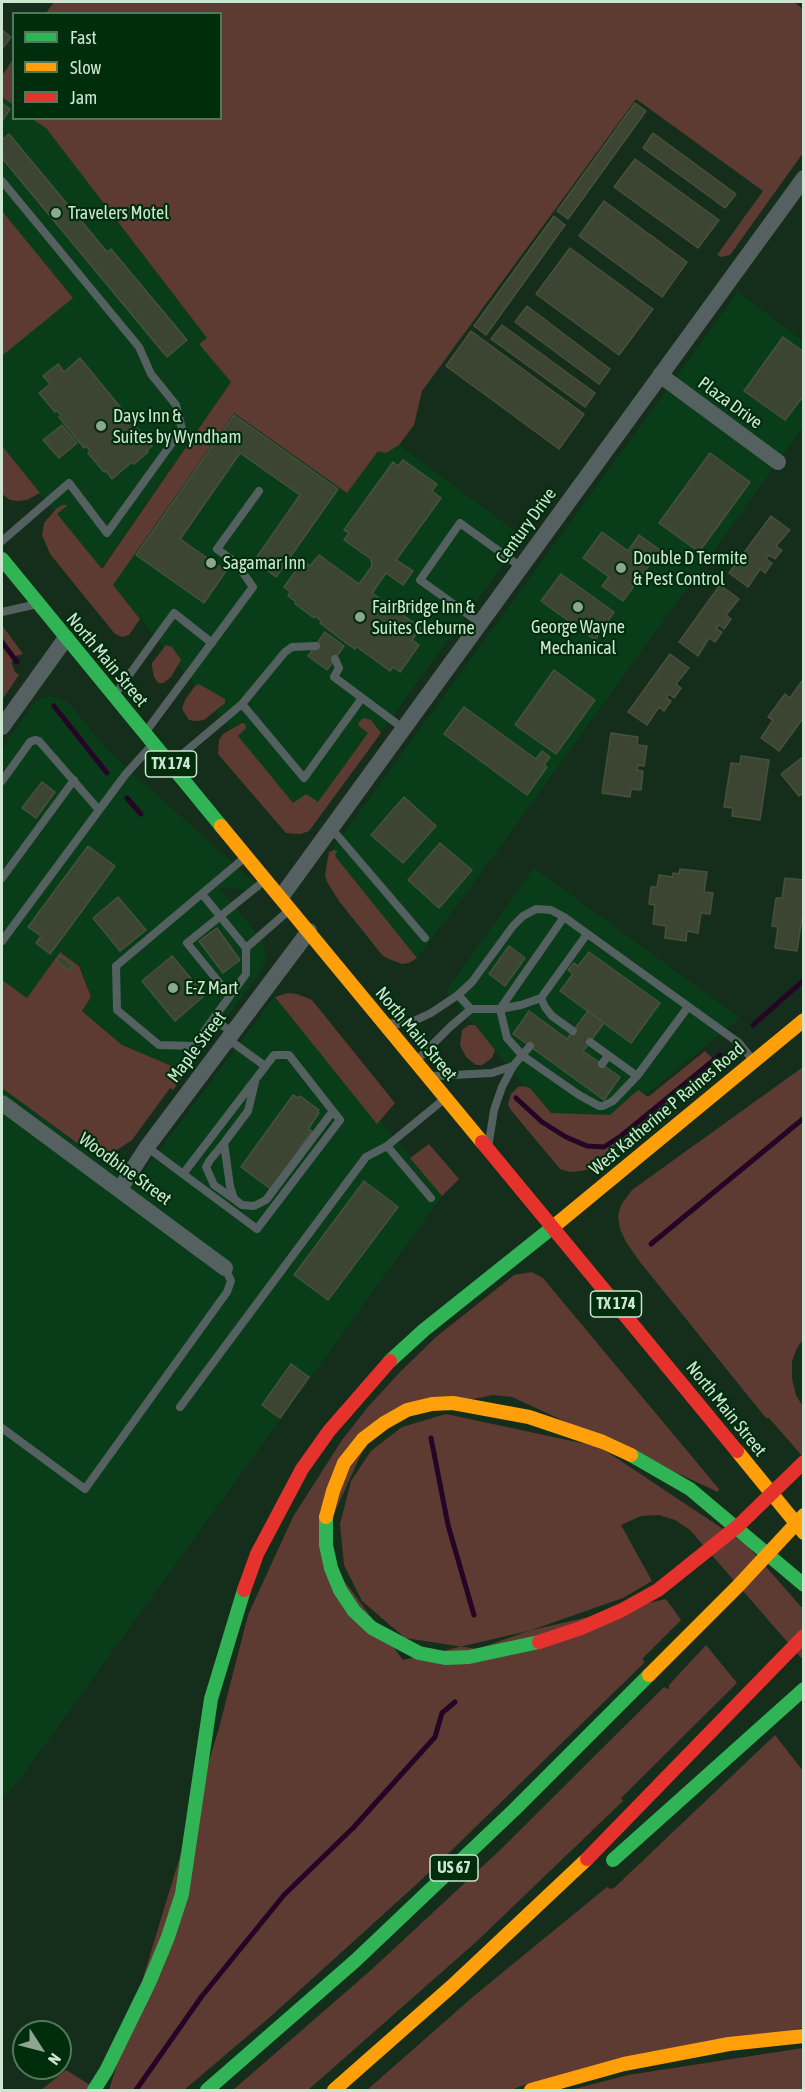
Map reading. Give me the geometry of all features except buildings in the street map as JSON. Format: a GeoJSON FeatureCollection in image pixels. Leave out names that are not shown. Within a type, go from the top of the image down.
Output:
{"type":"FeatureCollection","features":[{"type":"Feature","properties":{"kind":"main road","name":"North Main Street"},"geometry":{"type":"LineString","coordinates":[[2,560],[804,1533]]}},
{"type":"Feature","properties":{"kind":"main road","name":"West Katherine P Raines Road"},"geometry":{"type":"LineString","coordinates":[[94,2091],[148,1983],[179,1905],[190,1850],[204,1739],[219,1670],[240,1600],[257,1554],[302,1469],[329,1431],[392,1359],[424,1330],[804,1020]]}},
{"type":"Feature","properties":{"kind":"main road"},"geometry":{"type":"LineString","coordinates":[[804,1462],[738,1526],[658,1590],[622,1610],[581,1628],[541,1642],[469,1657],[445,1658],[418,1653],[372,1628],[354,1611],[340,1590],[331,1568],[326,1545],[326,1519],[333,1491],[344,1463],[363,1439],[384,1423],[407,1410],[432,1404],[453,1403],[529,1417],[586,1436],[666,1473],[718,1511],[804,1585]]}},
{"type":"Feature","properties":{"kind":"main road"},"geometry":{"type":"LineString","coordinates":[[786,1512],[804,1526]]}},
{"type":"Feature","properties":{"kind":"main road","name":"US 67"},"geometry":{"type":"LineString","coordinates":[[207,2091],[426,1895],[690,1635],[804,1515]]}},
{"type":"Feature","properties":{"kind":"main road"},"geometry":{"type":"LineString","coordinates":[[334,2091],[452,1986],[600,1846],[804,1636]]}},
{"type":"Feature","properties":{"kind":"main road"},"geometry":{"type":"LineString","coordinates":[[598,1872],[804,1689]]}},
{"type":"Feature","properties":{"kind":"main road"},"geometry":{"type":"LineString","coordinates":[[452,1986],[547,1916]]}},
{"type":"Feature","properties":{"kind":"main road"},"geometry":{"type":"LineString","coordinates":[[531,2091],[624,2064],[729,2044],[804,2036]]}},
{"type":"Feature","properties":{"kind":"street","name":"Century Drive"},"geometry":{"type":"LineString","coordinates":[[286,903],[330,827],[404,729],[804,178]]}},
{"type":"Feature","properties":{"kind":"street","name":"Plaza Drive"},"geometry":{"type":"LineString","coordinates":[[660,375],[778,462]]}},
{"type":"Feature","properties":{"kind":"street"},"geometry":{"type":"LineString","coordinates":[[2,727],[66,638]]}},
{"type":"Feature","properties":{"kind":"street","name":"Maple Street"},"geometry":{"type":"LineString","coordinates":[[120,1189],[147,1147],[309,931]]}},
{"type":"Feature","properties":{"kind":"street","name":"Woodbine Street"},"geometry":{"type":"LineString","coordinates":[[2,1103],[225,1268]]}},
{"type":"Feature","properties":{"kind":"lane"},"geometry":{"type":"LineString","coordinates":[[2,181],[139,347],[151,374],[176,405],[182,429],[108,533],[69,483],[2,541]]}},
{"type":"Feature","properties":{"kind":"lane"},"geometry":{"type":"LineString","coordinates":[[2,941],[125,775],[212,643],[254,587],[236,563],[217,549],[259,491]]}},
{"type":"Feature","properties":{"kind":"lane"},"geometry":{"type":"LineString","coordinates":[[480,623],[420,580],[460,523],[521,567]]}},
{"type":"Feature","properties":{"kind":"lane"},"geometry":{"type":"LineString","coordinates":[[2,612],[37,604]]}},
{"type":"Feature","properties":{"kind":"lane"},"geometry":{"type":"LineString","coordinates":[[114,695],[174,613],[212,643]]}},
{"type":"Feature","properties":{"kind":"lane"},"geometry":{"type":"LineString","coordinates":[[171,764],[242,704],[285,652],[292,647],[316,646]]}},
{"type":"Feature","properties":{"kind":"lane"},"geometry":{"type":"LineString","coordinates":[[335,658],[339,668],[334,677],[404,729]]}},
{"type":"Feature","properties":{"kind":"lane"},"geometry":{"type":"LineString","coordinates":[[242,704],[304,778],[362,698]]}},
{"type":"Feature","properties":{"kind":"lane"},"geometry":{"type":"LineString","coordinates":[[2,781],[30,742],[39,741],[99,810]]}},
{"type":"Feature","properties":{"kind":"lane"},"geometry":{"type":"LineString","coordinates":[[2,878],[74,780]]}},
{"type":"Feature","properties":{"kind":"lane"},"geometry":{"type":"LineString","coordinates":[[330,827],[425,938]]}},
{"type":"Feature","properties":{"kind":"lane"},"geometry":{"type":"LineString","coordinates":[[202,894],[246,948],[246,974],[194,1046],[159,1045],[117,1010],[116,966],[247,856]]}},
{"type":"Feature","properties":{"kind":"lane"},"geometry":{"type":"LineString","coordinates":[[230,996],[187,943],[266,880]]}},
{"type":"Feature","properties":{"kind":"lane"},"geometry":{"type":"LineString","coordinates":[[246,948],[286,903]]}},
{"type":"Feature","properties":{"kind":"lane"},"geometry":{"type":"LineString","coordinates":[[383,1023],[398,1024],[416,1020],[458,995],[472,982],[523,916],[536,909],[551,910],[739,1043],[753,1061]]}},
{"type":"Feature","properties":{"kind":"lane"},"geometry":{"type":"LineString","coordinates":[[564,917],[500,1009],[507,1038],[523,1056],[579,1095],[603,1106],[613,1101],[637,1076],[688,1006]]}},
{"type":"Feature","properties":{"kind":"lane"},"geometry":{"type":"LineString","coordinates":[[415,1062],[450,1027],[471,1010],[500,1009],[540,998],[587,934]]}},
{"type":"Feature","properties":{"kind":"lane"},"geometry":{"type":"LineString","coordinates":[[458,995],[471,1010]]}},
{"type":"Feature","properties":{"kind":"lane"},"geometry":{"type":"LineString","coordinates":[[540,998],[552,1016],[573,1031]]}},
{"type":"Feature","properties":{"kind":"lane"},"geometry":{"type":"LineString","coordinates":[[546,1024],[552,1016]]}},
{"type":"Feature","properties":{"kind":"lane"},"geometry":{"type":"LineString","coordinates":[[213,1019],[265,1066]]}},
{"type":"Feature","properties":{"kind":"lane"},"geometry":{"type":"LineString","coordinates":[[590,1042],[637,1076]]}},
{"type":"Feature","properties":{"kind":"lane"},"geometry":{"type":"LineString","coordinates":[[488,1148],[494,1110],[502,1087],[513,1066],[530,1047]]}},
{"type":"Feature","properties":{"kind":"lane"},"geometry":{"type":"LineString","coordinates":[[147,1147],[183,1174],[257,1229],[340,1120],[289,1055],[274,1055],[183,1174]]}},
{"type":"Feature","properties":{"kind":"lane"},"geometry":{"type":"LineString","coordinates":[[602,1064],[608,1056]]}},
{"type":"Feature","properties":{"kind":"lane"},"geometry":{"type":"LineString","coordinates":[[427,1076],[492,1073],[513,1066]]}},
{"type":"Feature","properties":{"kind":"lane"},"geometry":{"type":"LineString","coordinates":[[255,1079],[248,1111],[207,1167],[208,1175],[214,1185],[242,1205],[254,1206],[266,1200],[333,1111]]}},
{"type":"Feature","properties":{"kind":"lane"},"geometry":{"type":"LineString","coordinates":[[579,1095],[586,1087]]}},
{"type":"Feature","properties":{"kind":"lane"},"geometry":{"type":"LineString","coordinates":[[180,1407],[366,1158],[387,1146],[446,1098]]}},
{"type":"Feature","properties":{"kind":"lane"},"geometry":{"type":"LineString","coordinates":[[224,1143],[234,1199]]}},
{"type":"Feature","properties":{"kind":"lane"},"geometry":{"type":"LineString","coordinates":[[387,1146],[431,1198]]}},
{"type":"Feature","properties":{"kind":"lane"},"geometry":{"type":"LineString","coordinates":[[2,1428],[85,1489],[227,1292],[231,1281],[225,1268]]}},
{"type":"Feature","properties":{"kind":"shaded area"},"geometry":{"type":"Polygon","coordinates":[[[54,2],[794,2],[803,9],[803,153],[730,255],[721,257],[717,255],[763,191],[636,99],[422,391],[414,425],[399,445],[386,453],[378,451],[347,493],[234,413],[113,585],[140,619],[129,635],[122,637],[115,634],[50,554],[42,535],[44,523],[57,508],[68,505],[57,514],[102,569],[231,382],[199,344],[207,338],[46,128],[34,120],[222,120],[222,12],[47,12],[54,2]]]}},
{"type":"Feature","properties":{"kind":"shaded area"},"geometry":{"type":"Polygon","coordinates":[[[12,61],[12,104],[2,97],[2,76],[12,61]]]}},
{"type":"Feature","properties":{"kind":"shaded area"},"geometry":{"type":"Polygon","coordinates":[[[2,97],[12,104],[12,120],[34,120],[46,128],[207,338],[200,345],[231,382],[101,569],[2,448],[2,97]]]}},
{"type":"Feature","properties":{"kind":"shaded area"},"geometry":{"type":"Polygon","coordinates":[[[2,211],[73,298],[3,355],[2,353],[2,211]]]}},
{"type":"Feature","properties":{"kind":"shaded area"},"geometry":{"type":"Polygon","coordinates":[[[738,292],[803,341],[803,427],[479,876],[417,958],[331,851],[738,292]]]}},
{"type":"Feature","properties":{"kind":"shaded area","name":"FairBridge Inn & Suites Cleburne"},"geometry":{"type":"Polygon","coordinates":[[[234,413],[347,493],[388,437],[523,537],[311,828],[113,585],[234,413]]]}},
{"type":"Feature","properties":{"kind":"shaded area"},"geometry":{"type":"Polygon","coordinates":[[[2,446],[40,493],[27,500],[18,501],[10,500],[2,494],[2,446]]]}},
{"type":"Feature","properties":{"kind":"shaded area"},"geometry":{"type":"Polygon","coordinates":[[[2,625],[23,654],[16,656],[16,660],[11,662],[15,672],[19,675],[2,700],[2,625]]]}},
{"type":"Feature","properties":{"kind":"shaded area"},"geometry":{"type":"Polygon","coordinates":[[[166,645],[172,647],[181,660],[171,677],[163,683],[158,683],[154,677],[152,663],[166,645]]]}},
{"type":"Feature","properties":{"kind":"shaded area"},"geometry":{"type":"Polygon","coordinates":[[[199,684],[225,699],[225,703],[204,720],[189,720],[182,709],[185,700],[199,684]]]}},
{"type":"Feature","properties":{"kind":"shaded area"},"geometry":{"type":"Polygon","coordinates":[[[49,696],[69,703],[107,750],[264,891],[220,888],[263,942],[265,962],[258,975],[186,1072],[122,1045],[82,1010],[91,997],[80,966],[60,952],[27,998],[2,980],[2,748],[36,701],[49,696]]]}},
{"type":"Feature","properties":{"kind":"shaded area"},"geometry":{"type":"Polygon","coordinates":[[[363,718],[371,720],[381,733],[309,831],[301,834],[286,833],[218,754],[219,740],[223,734],[242,723],[245,724],[246,728],[238,736],[293,803],[306,794],[318,802],[368,733],[358,723],[363,718]]]}},
{"type":"Feature","properties":{"kind":"shaded area"},"geometry":{"type":"Polygon","coordinates":[[[337,851],[335,856],[417,958],[402,964],[382,955],[339,901],[325,875],[329,852],[337,851]]]}},
{"type":"Feature","properties":{"kind":"shaded area"},"geometry":{"type":"Polygon","coordinates":[[[534,868],[740,1018],[614,1120],[586,1124],[546,1112],[446,991],[534,868]]]}},
{"type":"Feature","properties":{"kind":"shaded area"},"geometry":{"type":"Polygon","coordinates":[[[60,952],[79,966],[91,997],[82,1011],[122,1045],[186,1072],[173,1090],[170,1088],[132,1140],[111,1152],[93,1151],[81,1146],[2,1088],[2,980],[27,998],[60,952]]]}},
{"type":"Feature","properties":{"kind":"shaded area"},"geometry":{"type":"Polygon","coordinates":[[[288,993],[312,1000],[395,1103],[377,1124],[275,997],[288,993]]]}},
{"type":"Feature","properties":{"kind":"shaded area"},"geometry":{"type":"Polygon","coordinates":[[[275,996],[377,1123],[380,1120],[442,1196],[28,1768],[10,1791],[2,1797],[2,1088],[133,1186],[275,996]]]}},
{"type":"Feature","properties":{"kind":"shaded area"},"geometry":{"type":"Polygon","coordinates":[[[469,1025],[475,1025],[495,1050],[492,1058],[482,1065],[476,1065],[466,1057],[460,1045],[462,1030],[469,1025]]]}},
{"type":"Feature","properties":{"kind":"shaded area"},"geometry":{"type":"Polygon","coordinates":[[[705,1051],[712,1058],[722,1057],[717,1068],[713,1066],[597,1168],[570,1172],[560,1169],[508,1104],[511,1094],[518,1087],[523,1086],[530,1088],[551,1113],[610,1115],[638,1090],[648,1097],[705,1051]]]}},
{"type":"Feature","properties":{"kind":"shaded area"},"geometry":{"type":"Polygon","coordinates":[[[803,1067],[804,1338],[792,1361],[792,1379],[796,1395],[803,1407],[803,1457],[769,1418],[766,1418],[640,1262],[626,1242],[620,1229],[618,1216],[621,1205],[632,1190],[803,1067]]]}},
{"type":"Feature","properties":{"kind":"shaded area"},"geometry":{"type":"Polygon","coordinates":[[[429,1144],[459,1179],[442,1196],[410,1158],[429,1144]]]}},
{"type":"Feature","properties":{"kind":"shaded area"},"geometry":{"type":"Polygon","coordinates":[[[532,1272],[543,1278],[719,1489],[718,1492],[512,1397],[493,1395],[377,1419],[319,1547],[403,1660],[666,1599],[681,1620],[642,1659],[645,1662],[419,1882],[270,2017],[184,2090],[109,2090],[219,1728],[248,1615],[293,1517],[342,1440],[400,1372],[436,1337],[514,1275],[532,1272]]]}},
{"type":"Feature","properties":{"kind":"shaded area"},"geometry":{"type":"Polygon","coordinates":[[[446,1414],[600,1447],[747,1545],[803,1609],[803,1660],[690,1530],[675,1520],[659,1515],[641,1516],[621,1525],[652,1581],[623,1598],[477,1649],[405,1638],[362,1601],[344,1565],[340,1524],[351,1481],[371,1451],[402,1427],[446,1414]]]}},
{"type":"Feature","properties":{"kind":"shaded area"},"geometry":{"type":"Polygon","coordinates":[[[706,1645],[737,1683],[621,1798],[623,1801],[476,1942],[308,2090],[233,2090],[370,1971],[497,1853],[664,1687],[669,1688],[669,1685],[706,1645]]]}},
{"type":"Feature","properties":{"kind":"shaded area"},"geometry":{"type":"Polygon","coordinates":[[[775,1735],[803,1771],[803,2028],[527,2084],[511,2090],[367,2090],[475,1995],[607,1887],[614,1888],[775,1735]]]}},
{"type":"Feature","properties":{"kind":"shaded area"},"geometry":{"type":"Polygon","coordinates":[[[803,2048],[803,2090],[570,2090],[628,2075],[803,2048]]]}},
{"type":"Feature","properties":{"kind":"shaded area"},"geometry":{"type":"Polygon","coordinates":[[[72,2074],[90,2085],[86,2090],[41,2090],[54,2080],[72,2080],[72,2074]]]}},
{"type":"Feature","properties":{"kind":"waterway"},"geometry":{"type":"LineString","coordinates":[[2,642],[17,662]]}},
{"type":"Feature","properties":{"kind":"waterway"},"geometry":{"type":"LineString","coordinates":[[54,706],[107,773]]}},
{"type":"Feature","properties":{"kind":"waterway"},"geometry":{"type":"LineString","coordinates":[[127,798],[141,814]]}},
{"type":"Feature","properties":{"kind":"waterway"},"geometry":{"type":"LineString","coordinates":[[753,1025],[804,980]]}},
{"type":"Feature","properties":{"kind":"waterway"},"geometry":{"type":"LineString","coordinates":[[516,1098],[542,1122],[566,1137],[587,1146],[604,1147],[621,1136],[720,1055]]}},
{"type":"Feature","properties":{"kind":"waterway"},"geometry":{"type":"LineString","coordinates":[[651,1244],[804,1118]]}},
{"type":"Feature","properties":{"kind":"waterway"},"geometry":{"type":"LineString","coordinates":[[431,1438],[448,1525],[474,1615]]}},
{"type":"Feature","properties":{"kind":"waterway"},"geometry":{"type":"LineString","coordinates":[[136,2090],[202,1996],[284,1895],[353,1828],[435,1737],[442,1713],[455,1702]]}},
{"type":"Feature","properties":{"kind":"traffic: fast"},"geometry":{"type":"LineString","coordinates":[[2,559],[221,826]]}},
{"type":"Feature","properties":{"kind":"traffic: fast"},"geometry":{"type":"LineString","coordinates":[[390,1361],[424,1330],[553,1227]]}},
{"type":"Feature","properties":{"kind":"traffic: fast"},"geometry":{"type":"LineString","coordinates":[[631,1455],[690,1489],[804,1585]]}},
{"type":"Feature","properties":{"kind":"traffic: fast"},"geometry":{"type":"LineString","coordinates":[[326,1517],[326,1545],[331,1568],[340,1590],[354,1611],[372,1628],[419,1653],[445,1658],[469,1657],[539,1642]]}},
{"type":"Feature","properties":{"kind":"traffic: fast"},"geometry":{"type":"LineString","coordinates":[[94,2090],[106,2071],[149,1983],[168,1937],[182,1894],[211,1699],[244,1590]]}},
{"type":"Feature","properties":{"kind":"traffic: fast"},"geometry":{"type":"LineString","coordinates":[[207,2090],[355,1961],[514,1810],[649,1675]]}},
{"type":"Feature","properties":{"kind":"traffic: fast"},"geometry":{"type":"LineString","coordinates":[[613,1860],[804,1689]]}},
{"type":"Feature","properties":{"kind":"traffic: slow"},"geometry":{"type":"LineString","coordinates":[[221,826],[482,1142]]}},
{"type":"Feature","properties":{"kind":"traffic: slow"},"geometry":{"type":"LineString","coordinates":[[553,1227],[804,1020]]}},
{"type":"Feature","properties":{"kind":"traffic: slow"},"geometry":{"type":"LineString","coordinates":[[326,1517],[344,1463],[363,1439],[384,1423],[407,1410],[432,1404],[453,1403],[529,1417],[603,1442],[631,1455]]}},
{"type":"Feature","properties":{"kind":"traffic: slow"},"geometry":{"type":"LineString","coordinates":[[737,1451],[804,1533]]}},
{"type":"Feature","properties":{"kind":"traffic: slow"},"geometry":{"type":"LineString","coordinates":[[649,1675],[738,1586],[804,1515]]}},
{"type":"Feature","properties":{"kind":"traffic: slow"},"geometry":{"type":"LineString","coordinates":[[334,2090],[452,1986],[587,1859]]}},
{"type":"Feature","properties":{"kind":"traffic: slow"},"geometry":{"type":"LineString","coordinates":[[531,2090],[624,2064],[729,2044],[804,2036]]}},
{"type":"Feature","properties":{"kind":"traffic: jam"},"geometry":{"type":"LineString","coordinates":[[482,1142],[737,1451]]}},
{"type":"Feature","properties":{"kind":"traffic: jam"},"geometry":{"type":"LineString","coordinates":[[244,1590],[257,1554],[302,1469],[329,1431],[390,1361]]}},
{"type":"Feature","properties":{"kind":"traffic: jam"},"geometry":{"type":"LineString","coordinates":[[539,1642],[581,1628],[622,1610],[658,1590],[738,1526],[804,1462]]}},
{"type":"Feature","properties":{"kind":"traffic: jam"},"geometry":{"type":"LineString","coordinates":[[587,1859],[804,1636]]}},
{"type":"Feature","properties":{"kind":"place","name":"Travelers Motel"},"geometry":{"type":"Point","coordinates":[56,213]}},
{"type":"Feature","properties":{"kind":"place","name":"Days Inn & Suites by Wyndham"},"geometry":{"type":"Point","coordinates":[101,426]}},
{"type":"Feature","properties":{"kind":"place","name":"Sagamar Inn"},"geometry":{"type":"Point","coordinates":[211,563]}},
{"type":"Feature","properties":{"kind":"place","name":"Double D Termite & Pest Control"},"geometry":{"type":"Point","coordinates":[621,568]}},
{"type":"Feature","properties":{"kind":"place","name":"George Wayne Mechanical"},"geometry":{"type":"Point","coordinates":[578,607]}},
{"type":"Feature","properties":{"kind":"place","name":"FairBridge Inn & Suites Cleburne"},"geometry":{"type":"Point","coordinates":[360,617]}},
{"type":"Feature","properties":{"kind":"place","name":"E-Z Mart"},"geometry":{"type":"Point","coordinates":[173,988]}}]}
